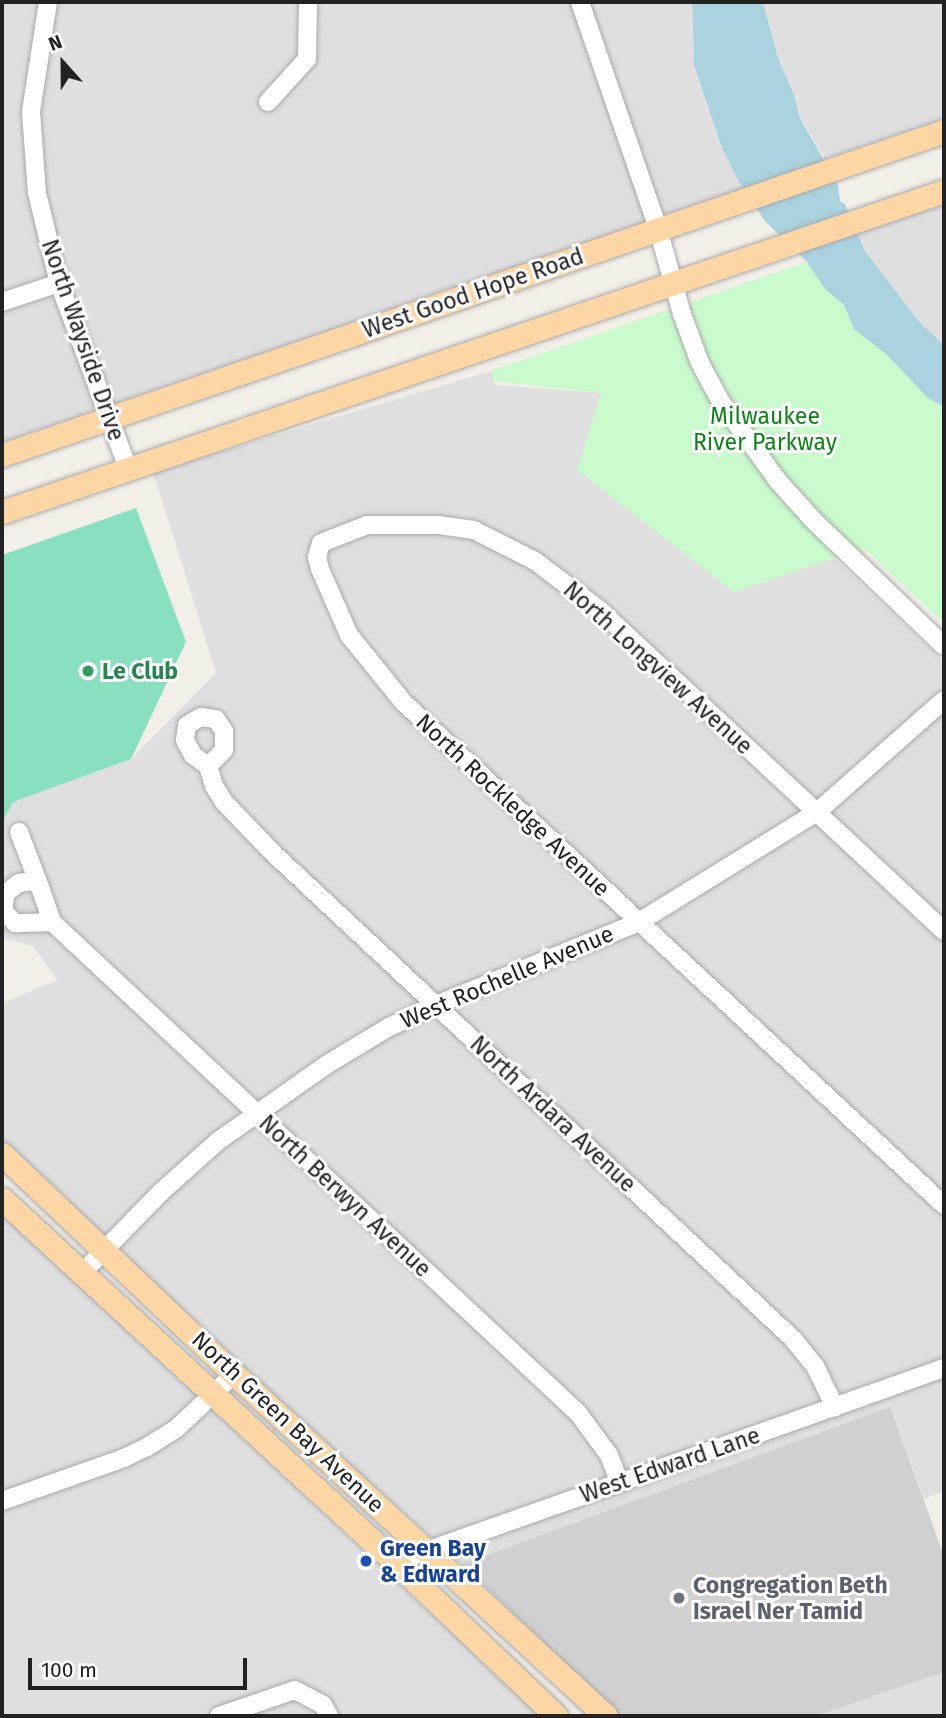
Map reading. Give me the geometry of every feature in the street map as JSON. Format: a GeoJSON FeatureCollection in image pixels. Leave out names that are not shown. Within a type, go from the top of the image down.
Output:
{"type":"FeatureCollection","features":[{"type":"Feature","properties":{"kind":"main road","name":"West Good Hope Road"},"geometry":{"type":"LineString","coordinates":[[2,455],[944,131]]}},
{"type":"Feature","properties":{"kind":"main road"},"geometry":{"type":"LineString","coordinates":[[2,512],[944,191]]}},
{"type":"Feature","properties":{"kind":"main road","name":"North Green Bay Avenue"},"geometry":{"type":"LineString","coordinates":[[2,1154],[234,1374],[429,1550],[606,1716]]}},
{"type":"Feature","properties":{"kind":"main road","name":"North Green Bay Avenue"},"geometry":{"type":"LineString","coordinates":[[2,1199],[395,1562],[556,1716]]}},
{"type":"Feature","properties":{"kind":"street","name":"North Wayside Drive"},"geometry":{"type":"LineString","coordinates":[[48,2],[31,112],[37,193],[59,283],[128,469]]}},
{"type":"Feature","properties":{"kind":"street"},"geometry":{"type":"LineString","coordinates":[[268,102],[307,59],[308,2]]}},
{"type":"Feature","properties":{"kind":"street"},"geometry":{"type":"LineString","coordinates":[[580,2],[658,229],[672,283],[700,363],[750,445],[814,521],[944,646]]}},
{"type":"Feature","properties":{"kind":"street"},"geometry":{"type":"LineString","coordinates":[[2,302],[59,283]]}},
{"type":"Feature","properties":{"kind":"street","name":"North Longview Avenue"},"geometry":{"type":"LineString","coordinates":[[321,542],[367,525],[412,523],[474,530],[535,561],[601,611],[944,931]]}},
{"type":"Feature","properties":{"kind":"street","name":"North Rockledge Avenue"},"geometry":{"type":"LineString","coordinates":[[321,542],[317,557],[326,587],[349,635],[363,658],[403,702],[944,1205]]}},
{"type":"Feature","properties":{"kind":"street","name":"West Rochelle Avenue"},"geometry":{"type":"LineString","coordinates":[[82,1273],[161,1192],[256,1113],[378,1034],[436,1005],[639,922],[817,812],[944,700]]}},
{"type":"Feature","properties":{"kind":"street","name":"North Ardara Avenue"},"geometry":{"type":"LineString","coordinates":[[208,766],[214,786],[246,826],[793,1339],[815,1366],[835,1407]]}},
{"type":"Feature","properties":{"kind":"street","name":"North Berwyn Avenue"},"geometry":{"type":"LineString","coordinates":[[19,832],[51,922],[578,1413],[609,1455],[620,1483]]}},
{"type":"Feature","properties":{"kind":"street"},"geometry":{"type":"LineString","coordinates":[[40,887],[34,881],[26,881],[13,888],[3,899],[3,911],[15,923],[51,922]]}},
{"type":"Feature","properties":{"kind":"street","name":"West Edward Lane"},"geometry":{"type":"LineString","coordinates":[[395,1562],[944,1368]]}},
{"type":"Feature","properties":{"kind":"street"},"geometry":{"type":"LineString","coordinates":[[2,1501],[124,1458],[147,1447],[176,1429],[234,1374]]}},
{"type":"Feature","properties":{"kind":"street"},"geometry":{"type":"LineString","coordinates":[[219,1716],[295,1690],[323,1704],[329,1716]]}},
{"type":"Feature","properties":{"kind":"shaded area"},"geometry":{"type":"Polygon","coordinates":[[[2,2],[692,2],[694,65],[722,148],[743,189],[2,442],[2,2]]]}},
{"type":"Feature","properties":{"kind":"shaded area"},"geometry":{"type":"Polygon","coordinates":[[[763,2],[944,2],[944,119],[825,159],[800,117],[777,55],[763,2]]]}},
{"type":"Feature","properties":{"kind":"shaded area"},"geometry":{"type":"Polygon","coordinates":[[[944,202],[944,345],[921,324],[865,251],[857,231],[944,202]]]}},
{"type":"Feature","properties":{"kind":"shaded area"},"geometry":{"type":"Polygon","coordinates":[[[491,371],[495,385],[602,393],[734,592],[834,558],[944,662],[944,1491],[924,1499],[890,1407],[462,1564],[318,1437],[2,1140],[2,1003],[57,980],[33,946],[2,938],[2,823],[13,802],[131,759],[216,673],[153,472],[491,371]]]}},
{"type":"Feature","properties":{"kind":"shaded area"},"geometry":{"type":"Polygon","coordinates":[[[2,1213],[52,1261],[541,1716],[2,1716],[2,1213]]]}},
{"type":"Feature","properties":{"kind":"shaded area"},"geometry":{"type":"Polygon","coordinates":[[[890,1407],[944,1556],[944,1672],[816,1716],[620,1716],[462,1564],[890,1407]]]}},
{"type":"Feature","properties":{"kind":"shaded area"},"geometry":{"type":"Polygon","coordinates":[[[944,1672],[944,1716],[816,1716],[944,1672]]]}},
{"type":"Feature","properties":{"kind":"green space","name":"Milwaukee River Parkway"},"geometry":{"type":"Polygon","coordinates":[[[839,251],[944,364],[944,623],[864,548],[734,592],[577,470],[601,393],[494,381],[491,371],[839,251]]]}},
{"type":"Feature","properties":{"kind":"green space","name":"Le Club"},"geometry":{"type":"Polygon","coordinates":[[[136,508],[186,642],[131,759],[13,802],[2,823],[2,555],[136,508]]]}},
{"type":"Feature","properties":{"kind":"water"},"geometry":{"type":"Polygon","coordinates":[[[692,2],[763,2],[777,55],[795,98],[800,118],[838,185],[840,201],[845,204],[865,251],[921,324],[944,345],[944,407],[928,398],[886,354],[854,329],[844,305],[825,289],[807,262],[765,221],[739,182],[722,148],[694,65],[692,2]]]}},
{"type":"Feature","properties":{"kind":"place","name":"Le Club"},"geometry":{"type":"Point","coordinates":[88,671]}},
{"type":"Feature","properties":{"kind":"place","name":"Green Bay & Edward"},"geometry":{"type":"Point","coordinates":[366,1561]}},
{"type":"Feature","properties":{"kind":"place","name":"Congregation Beth Israel Ner Tamid"},"geometry":{"type":"Point","coordinates":[679,1598]}}]}
